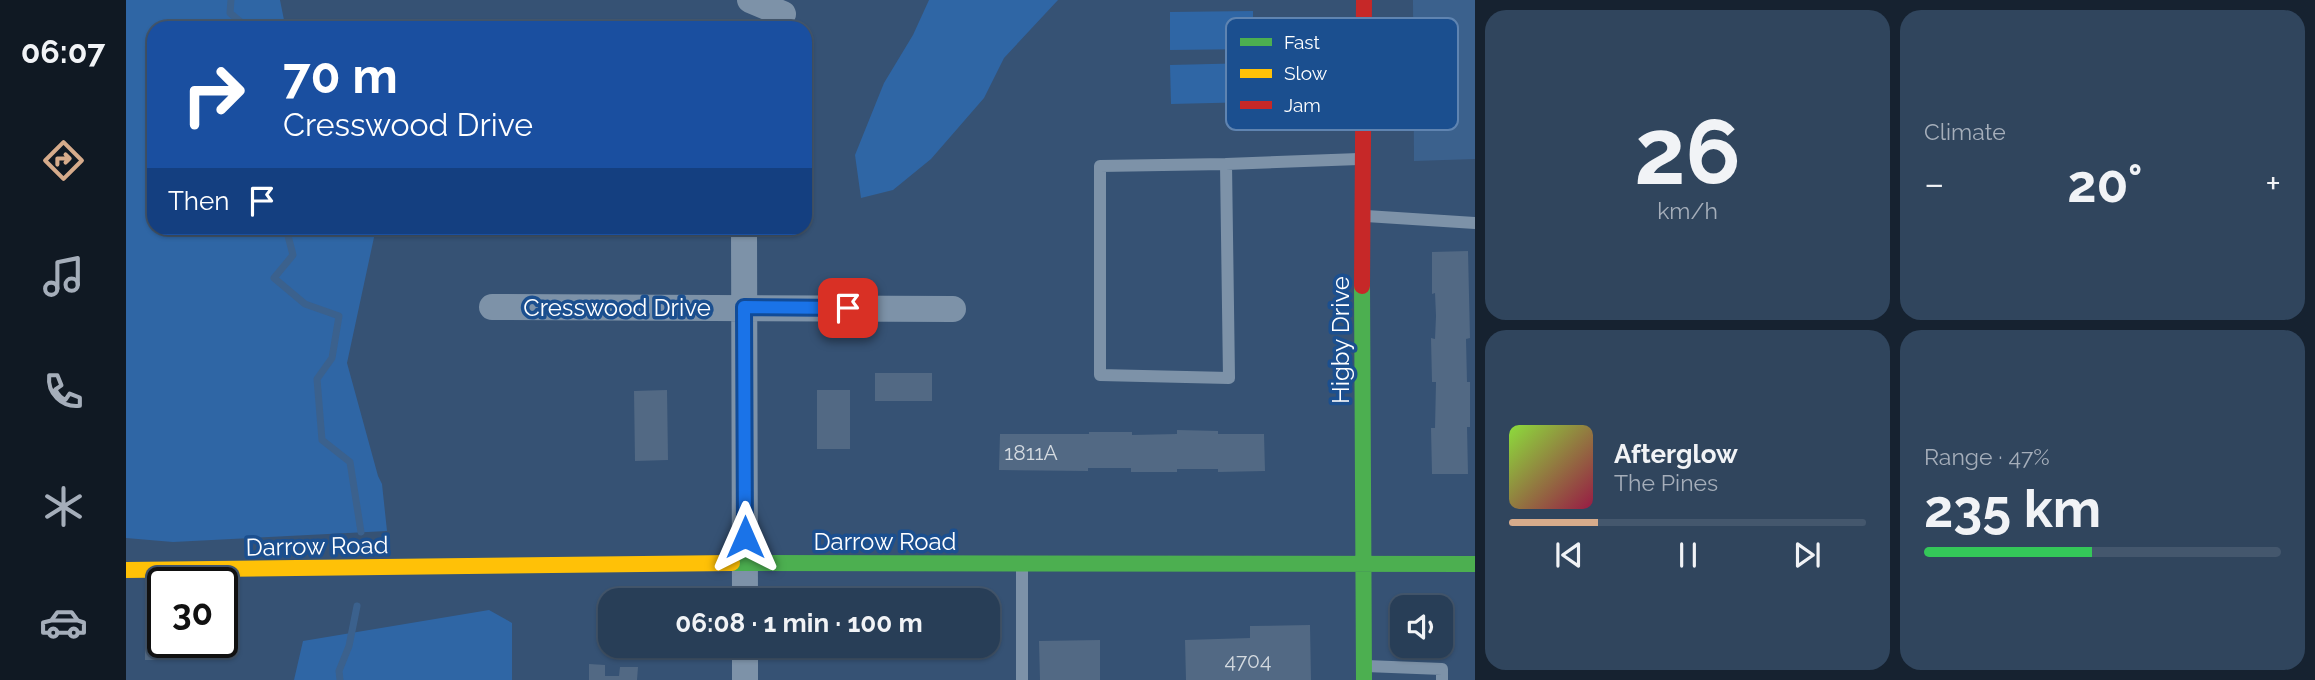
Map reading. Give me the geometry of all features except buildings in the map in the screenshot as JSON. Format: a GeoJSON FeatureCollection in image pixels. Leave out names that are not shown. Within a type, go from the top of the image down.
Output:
{"type":"FeatureCollection","features":[{"type":"Feature","properties":{"kind":"main road","name":"Higby Drive"},"geometry":{"type":"LineString","coordinates":[[1364,0],[1364,18]]}},
{"type":"Feature","properties":{"kind":"main road","name":"Higby Drive"},"geometry":{"type":"LineString","coordinates":[[1363,130],[1364,673]]}},
{"type":"Feature","properties":{"kind":"main road","name":"Darrow Road"},"geometry":{"type":"LineString","coordinates":[[126,570],[745,563],[1475,564]]}},
{"type":"Feature","properties":{"kind":"street"},"geometry":{"type":"LineString","coordinates":[[750,0],[783,14]]}},
{"type":"Feature","properties":{"kind":"street"},"geometry":{"type":"LineString","coordinates":[[744,235],[745,588]]}},
{"type":"Feature","properties":{"kind":"street","name":"Cresswood Drive"},"geometry":{"type":"LineString","coordinates":[[492,307],[953,309]]}},
{"type":"Feature","properties":{"kind":"street"},"geometry":{"type":"LineString","coordinates":[[745,658],[745,680]]}},
{"type":"Feature","properties":{"kind":"lane"},"geometry":{"type":"LineString","coordinates":[[1226,164],[1229,378],[1100,374],[1100,166],[1363,159]]}},
{"type":"Feature","properties":{"kind":"lane"},"geometry":{"type":"LineString","coordinates":[[1362,216],[1475,223]]}},
{"type":"Feature","properties":{"kind":"lane"},"geometry":{"type":"LineString","coordinates":[[1022,565],[1022,680]]}},
{"type":"Feature","properties":{"kind":"lane"},"geometry":{"type":"LineString","coordinates":[[1364,673],[1442,668],[1442,680]]}},
{"type":"Feature","properties":{"kind":"shaded area"},"geometry":{"type":"Polygon","coordinates":[[[126,0],[280,0],[284,21],[147,21],[147,235],[374,235],[347,363],[382,484],[387,531],[173,542],[126,538],[126,0]]]}},
{"type":"Feature","properties":{"kind":"shaded area"},"geometry":{"type":"Polygon","coordinates":[[[929,0],[1058,0],[1004,58],[984,98],[931,159],[893,190],[861,198],[855,155],[884,83],[913,35],[929,0]]]}},
{"type":"Feature","properties":{"kind":"shaded area"},"geometry":{"type":"Polygon","coordinates":[[[1413,0],[1475,0],[1475,159],[1414,161],[1414,130],[1458,130],[1458,18],[1413,18],[1413,0]]]}},
{"type":"Feature","properties":{"kind":"shaded area"},"geometry":{"type":"Polygon","coordinates":[[[1253,11],[1253,18],[1226,18],[1226,49],[1170,50],[1170,12],[1253,11]]]}},
{"type":"Feature","properties":{"kind":"shaded area"},"geometry":{"type":"Polygon","coordinates":[[[1226,64],[1226,103],[1171,104],[1170,65],[1226,64]]]}},
{"type":"Feature","properties":{"kind":"shaded area"},"geometry":{"type":"Polygon","coordinates":[[[489,610],[512,623],[512,680],[294,680],[303,641],[489,610]]]}},
{"type":"Feature","properties":{"kind":"waterway"},"geometry":{"type":"LineString","coordinates":[[231,0],[230,13],[240,21]]}},
{"type":"Feature","properties":{"kind":"waterway"},"geometry":{"type":"LineString","coordinates":[[288,235],[293,255],[274,278],[305,304],[339,316],[332,358],[317,379],[322,440],[350,462],[361,532]]}},
{"type":"Feature","properties":{"kind":"waterway"},"geometry":{"type":"LineString","coordinates":[[340,680],[339,671],[349,646],[357,606]]}},
{"type":"Feature","properties":{"kind":"traffic: fast"},"geometry":{"type":"LineString","coordinates":[[1362,286],[1364,680]]}},
{"type":"Feature","properties":{"kind":"traffic: fast"},"geometry":{"type":"LineString","coordinates":[[732,563],[1475,564]]}},
{"type":"Feature","properties":{"kind":"traffic: slow"},"geometry":{"type":"LineString","coordinates":[[126,570],[732,563]]}},
{"type":"Feature","properties":{"kind":"traffic: jam"},"geometry":{"type":"LineString","coordinates":[[1364,0],[1364,18]]}},
{"type":"Feature","properties":{"kind":"traffic: jam"},"geometry":{"type":"LineString","coordinates":[[1362,286],[1363,130]]}},
{"type":"Feature","properties":{"kind":"route"},"geometry":{"type":"LineString","coordinates":[[745,537],[744,307],[848,308]]}}]}
